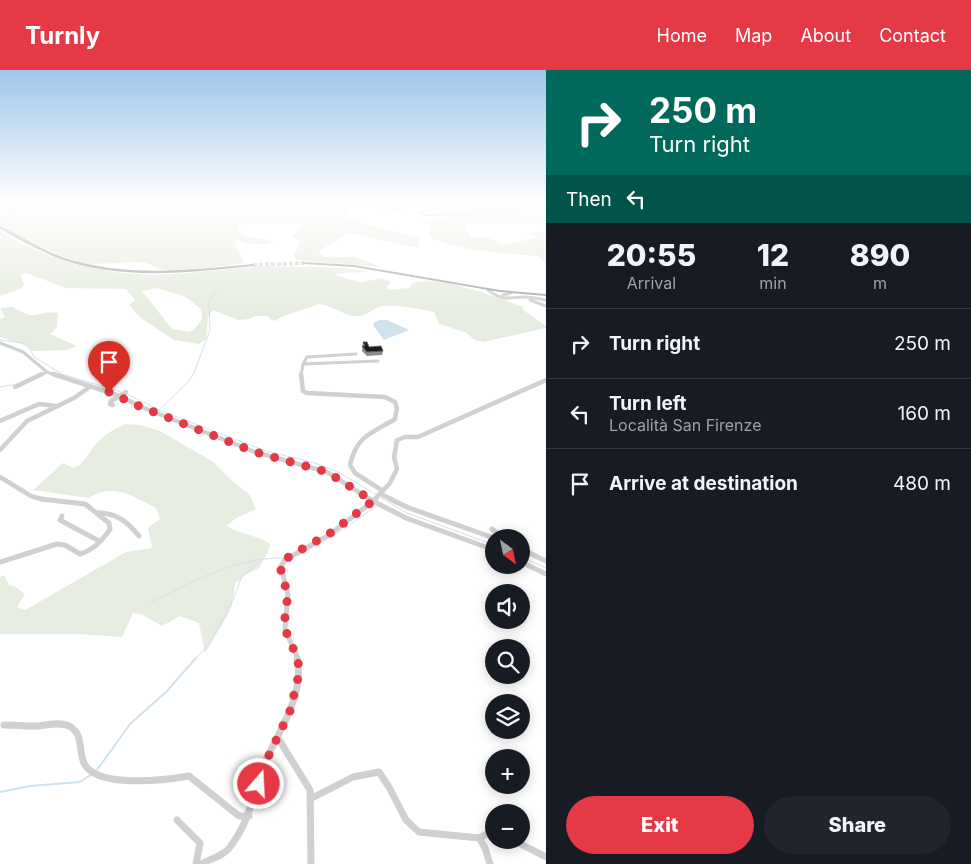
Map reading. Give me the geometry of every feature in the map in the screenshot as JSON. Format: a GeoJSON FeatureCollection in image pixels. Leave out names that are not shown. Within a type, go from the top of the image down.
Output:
{"type":"FeatureCollection","features":[{"type":"Feature","properties":{"kind":"main road"},"geometry":{"type":"LineString","coordinates":[[26,240],[61,258],[108,269],[143,272],[192,271],[253,265]]}},
{"type":"Feature","properties":{"kind":"main road"},"geometry":{"type":"LineString","coordinates":[[304,263],[383,270],[488,290],[499,294],[546,295]]}},
{"type":"Feature","properties":{"kind":"street"},"geometry":{"type":"LineString","coordinates":[[499,294],[502,299],[526,297],[546,300]]}},
{"type":"Feature","properties":{"kind":"street"},"geometry":{"type":"LineString","coordinates":[[499,294],[512,299]]}},
{"type":"Feature","properties":{"kind":"street"},"geometry":{"type":"LineString","coordinates":[[516,298],[546,306]]}},
{"type":"Feature","properties":{"kind":"street"},"geometry":{"type":"LineString","coordinates":[[0,343],[23,352],[47,372],[123,394],[139,406],[255,452],[327,472],[378,497],[485,535]]}},
{"type":"Feature","properties":{"kind":"street"},"geometry":{"type":"LineString","coordinates":[[356,354],[318,355],[306,358],[303,364],[301,386],[303,391],[307,393],[385,397],[393,399],[395,402],[398,407],[395,419],[362,436],[356,445],[350,465],[355,473],[386,508],[406,518],[485,547]]}},
{"type":"Feature","properties":{"kind":"street"},"geometry":{"type":"LineString","coordinates":[[306,358],[349,357]]}},
{"type":"Feature","properties":{"kind":"street"},"geometry":{"type":"LineString","coordinates":[[303,364],[378,361]]}},
{"type":"Feature","properties":{"kind":"street"},"geometry":{"type":"LineString","coordinates":[[15,387],[47,372]]}},
{"type":"Feature","properties":{"kind":"street"},"geometry":{"type":"LineString","coordinates":[[201,864],[229,849],[249,816],[262,770],[290,711],[299,674],[298,660],[285,629],[288,595],[281,572],[284,560],[329,534],[378,497],[397,469],[394,457],[397,440],[406,437],[418,437],[546,380]]}},
{"type":"Feature","properties":{"kind":"street"},"geometry":{"type":"LineString","coordinates":[[0,450],[27,421],[74,398],[91,386]]}},
{"type":"Feature","properties":{"kind":"street"},"geometry":{"type":"LineString","coordinates":[[113,405],[110,404],[111,401],[123,394]]}},
{"type":"Feature","properties":{"kind":"street"},"geometry":{"type":"LineString","coordinates":[[0,421],[39,404],[56,406]]}},
{"type":"Feature","properties":{"kind":"street"},"geometry":{"type":"LineString","coordinates":[[0,477],[31,496],[46,500],[85,504],[109,523],[108,532],[84,554],[80,554],[65,545],[57,544],[0,562]]}},
{"type":"Feature","properties":{"kind":"street"},"geometry":{"type":"LineString","coordinates":[[98,513],[109,512],[134,529],[139,536]]}},
{"type":"Feature","properties":{"kind":"street"},"geometry":{"type":"LineString","coordinates":[[62,516],[60,520],[71,524],[77,530],[99,541]]}},
{"type":"Feature","properties":{"kind":"street"},"geometry":{"type":"LineString","coordinates":[[530,554],[546,561]]}},
{"type":"Feature","properties":{"kind":"street"},"geometry":{"type":"LineString","coordinates":[[530,566],[546,574]]}},
{"type":"Feature","properties":{"kind":"street"},"geometry":{"type":"LineString","coordinates":[[4,725],[68,725],[76,731],[81,741],[84,766],[93,774],[137,780],[166,780],[189,776],[240,816],[249,816]]}},
{"type":"Feature","properties":{"kind":"street"},"geometry":{"type":"LineString","coordinates":[[278,738],[310,790],[312,798],[310,812],[311,864]]}},
{"type":"Feature","properties":{"kind":"street"},"geometry":{"type":"LineString","coordinates":[[312,798],[333,789],[353,776],[367,771],[379,772],[386,778],[403,816],[411,828],[419,832],[478,838],[485,835]]}},
{"type":"Feature","properties":{"kind":"street"},"geometry":{"type":"LineString","coordinates":[[177,820],[200,843],[196,864]]}},
{"type":"Feature","properties":{"kind":"street"},"geometry":{"type":"LineString","coordinates":[[478,838],[485,848],[490,864]]}},
{"type":"Feature","properties":{"kind":"street"},"geometry":{"type":"LineString","coordinates":[[530,849],[546,857]]}},
{"type":"Feature","properties":{"kind":"shaded area"},"geometry":{"type":"Polygon","coordinates":[[[0,240],[16,240],[48,255],[83,266],[136,274],[180,274],[260,267],[326,267],[368,272],[336,274],[337,276],[361,282],[382,278],[391,282],[387,287],[390,290],[409,288],[412,283],[424,281],[453,284],[523,307],[523,310],[546,326],[546,328],[483,342],[475,340],[465,332],[439,324],[434,312],[384,306],[363,315],[355,316],[319,304],[283,316],[275,321],[268,316],[255,316],[250,319],[238,320],[213,310],[208,317],[206,339],[199,344],[174,340],[141,318],[129,305],[135,300],[126,289],[66,288],[26,273],[21,275],[24,284],[22,288],[0,296],[0,240]],[[157,288],[142,291],[172,329],[190,332],[200,322],[202,316],[201,309],[186,297],[157,288]]]}},
{"type":"Feature","properties":{"kind":"shaded area"},"geometry":{"type":"Polygon","coordinates":[[[29,240],[239,240],[234,241],[244,263],[208,268],[169,270],[160,269],[144,262],[88,264],[58,255],[29,240]]]}},
{"type":"Feature","properties":{"kind":"shaded area"},"geometry":{"type":"Polygon","coordinates":[[[239,240],[276,242],[269,244],[246,243],[239,240]]]}},
{"type":"Feature","properties":{"kind":"shaded area"},"geometry":{"type":"Polygon","coordinates":[[[297,240],[337,240],[319,251],[324,257],[355,257],[382,267],[296,260],[294,256],[300,242],[297,240]]]}},
{"type":"Feature","properties":{"kind":"shaded area"},"geometry":{"type":"Polygon","coordinates":[[[381,240],[420,240],[418,248],[381,240]]]}},
{"type":"Feature","properties":{"kind":"shaded area"},"geometry":{"type":"Polygon","coordinates":[[[437,240],[493,240],[505,245],[525,240],[546,240],[546,264],[538,256],[496,253],[437,240]]]}},
{"type":"Feature","properties":{"kind":"shaded area"},"geometry":{"type":"Polygon","coordinates":[[[13,307],[28,315],[58,313],[57,327],[50,334],[77,346],[67,350],[33,351],[27,346],[0,337],[0,319],[5,317],[0,308],[13,307]]]}},
{"type":"Feature","properties":{"kind":"shaded area"},"geometry":{"type":"Polygon","coordinates":[[[125,424],[140,425],[160,431],[212,461],[231,480],[249,494],[256,509],[236,518],[227,526],[270,544],[268,552],[259,568],[245,575],[235,584],[232,604],[227,616],[205,653],[199,623],[180,616],[162,626],[141,614],[133,613],[122,637],[78,634],[0,634],[0,577],[4,575],[9,585],[14,586],[25,594],[17,607],[25,610],[126,552],[152,548],[148,527],[160,519],[156,508],[131,495],[106,491],[89,498],[33,490],[63,463],[73,468],[80,464],[102,438],[125,424]]]}},
{"type":"Feature","properties":{"kind":"water"},"geometry":{"type":"Polygon","coordinates":[[[380,320],[387,320],[409,330],[384,340],[373,325],[380,320]]]}},
{"type":"Feature","properties":{"kind":"building"},"geometry":{"type":"Polygon","coordinates":[[[363,342],[367,342],[369,347],[381,346],[383,351],[367,352],[362,346],[365,346],[363,342]]]}},
{"type":"Feature","properties":{"kind":"waterway"},"geometry":{"type":"LineString","coordinates":[[159,410],[189,381],[194,373],[210,330],[209,302],[216,290]]}},
{"type":"Feature","properties":{"kind":"waterway"},"geometry":{"type":"LineString","coordinates":[[0,340],[24,343],[29,347],[34,357],[62,374],[121,392]]}},
{"type":"Feature","properties":{"kind":"waterway"},"geometry":{"type":"LineString","coordinates":[[0,387],[17,384]]}},
{"type":"Feature","properties":{"kind":"waterway"},"geometry":{"type":"LineString","coordinates":[[127,394],[159,410]]}},
{"type":"Feature","properties":{"kind":"waterway"},"geometry":{"type":"LineString","coordinates":[[159,410],[266,451],[315,463],[340,473],[407,513],[485,542]]}},
{"type":"Feature","properties":{"kind":"waterway"},"geometry":{"type":"LineString","coordinates":[[304,552],[344,529],[376,506]]}},
{"type":"Feature","properties":{"kind":"waterway"},"geometry":{"type":"LineString","coordinates":[[261,560],[284,558]]}},
{"type":"Feature","properties":{"kind":"waterway"},"geometry":{"type":"LineString","coordinates":[[147,604],[213,573],[247,562],[261,560]]}},
{"type":"Feature","properties":{"kind":"waterway"},"geometry":{"type":"LineString","coordinates":[[195,659],[209,644],[230,608],[241,578],[261,560]]}},
{"type":"Feature","properties":{"kind":"waterway"},"geometry":{"type":"LineString","coordinates":[[530,561],[546,568]]}},
{"type":"Feature","properties":{"kind":"waterway"},"geometry":{"type":"LineString","coordinates":[[97,770],[130,724],[166,692],[196,658]]}},
{"type":"Feature","properties":{"kind":"waterway"},"geometry":{"type":"LineString","coordinates":[[0,792],[30,786],[80,782],[92,774]]}},
{"type":"Feature","properties":{"kind":"tunnel"},"geometry":{"type":"LineString","coordinates":[[253,265],[304,263]]}},
{"type":"Feature","properties":{"kind":"route"},"geometry":{"type":"LineString","coordinates":[[109,392],[139,406],[255,452],[327,472],[373,501],[329,534],[284,560],[281,566],[288,595],[285,629],[298,660],[299,674],[290,711],[262,770],[259,784]]}}]}
